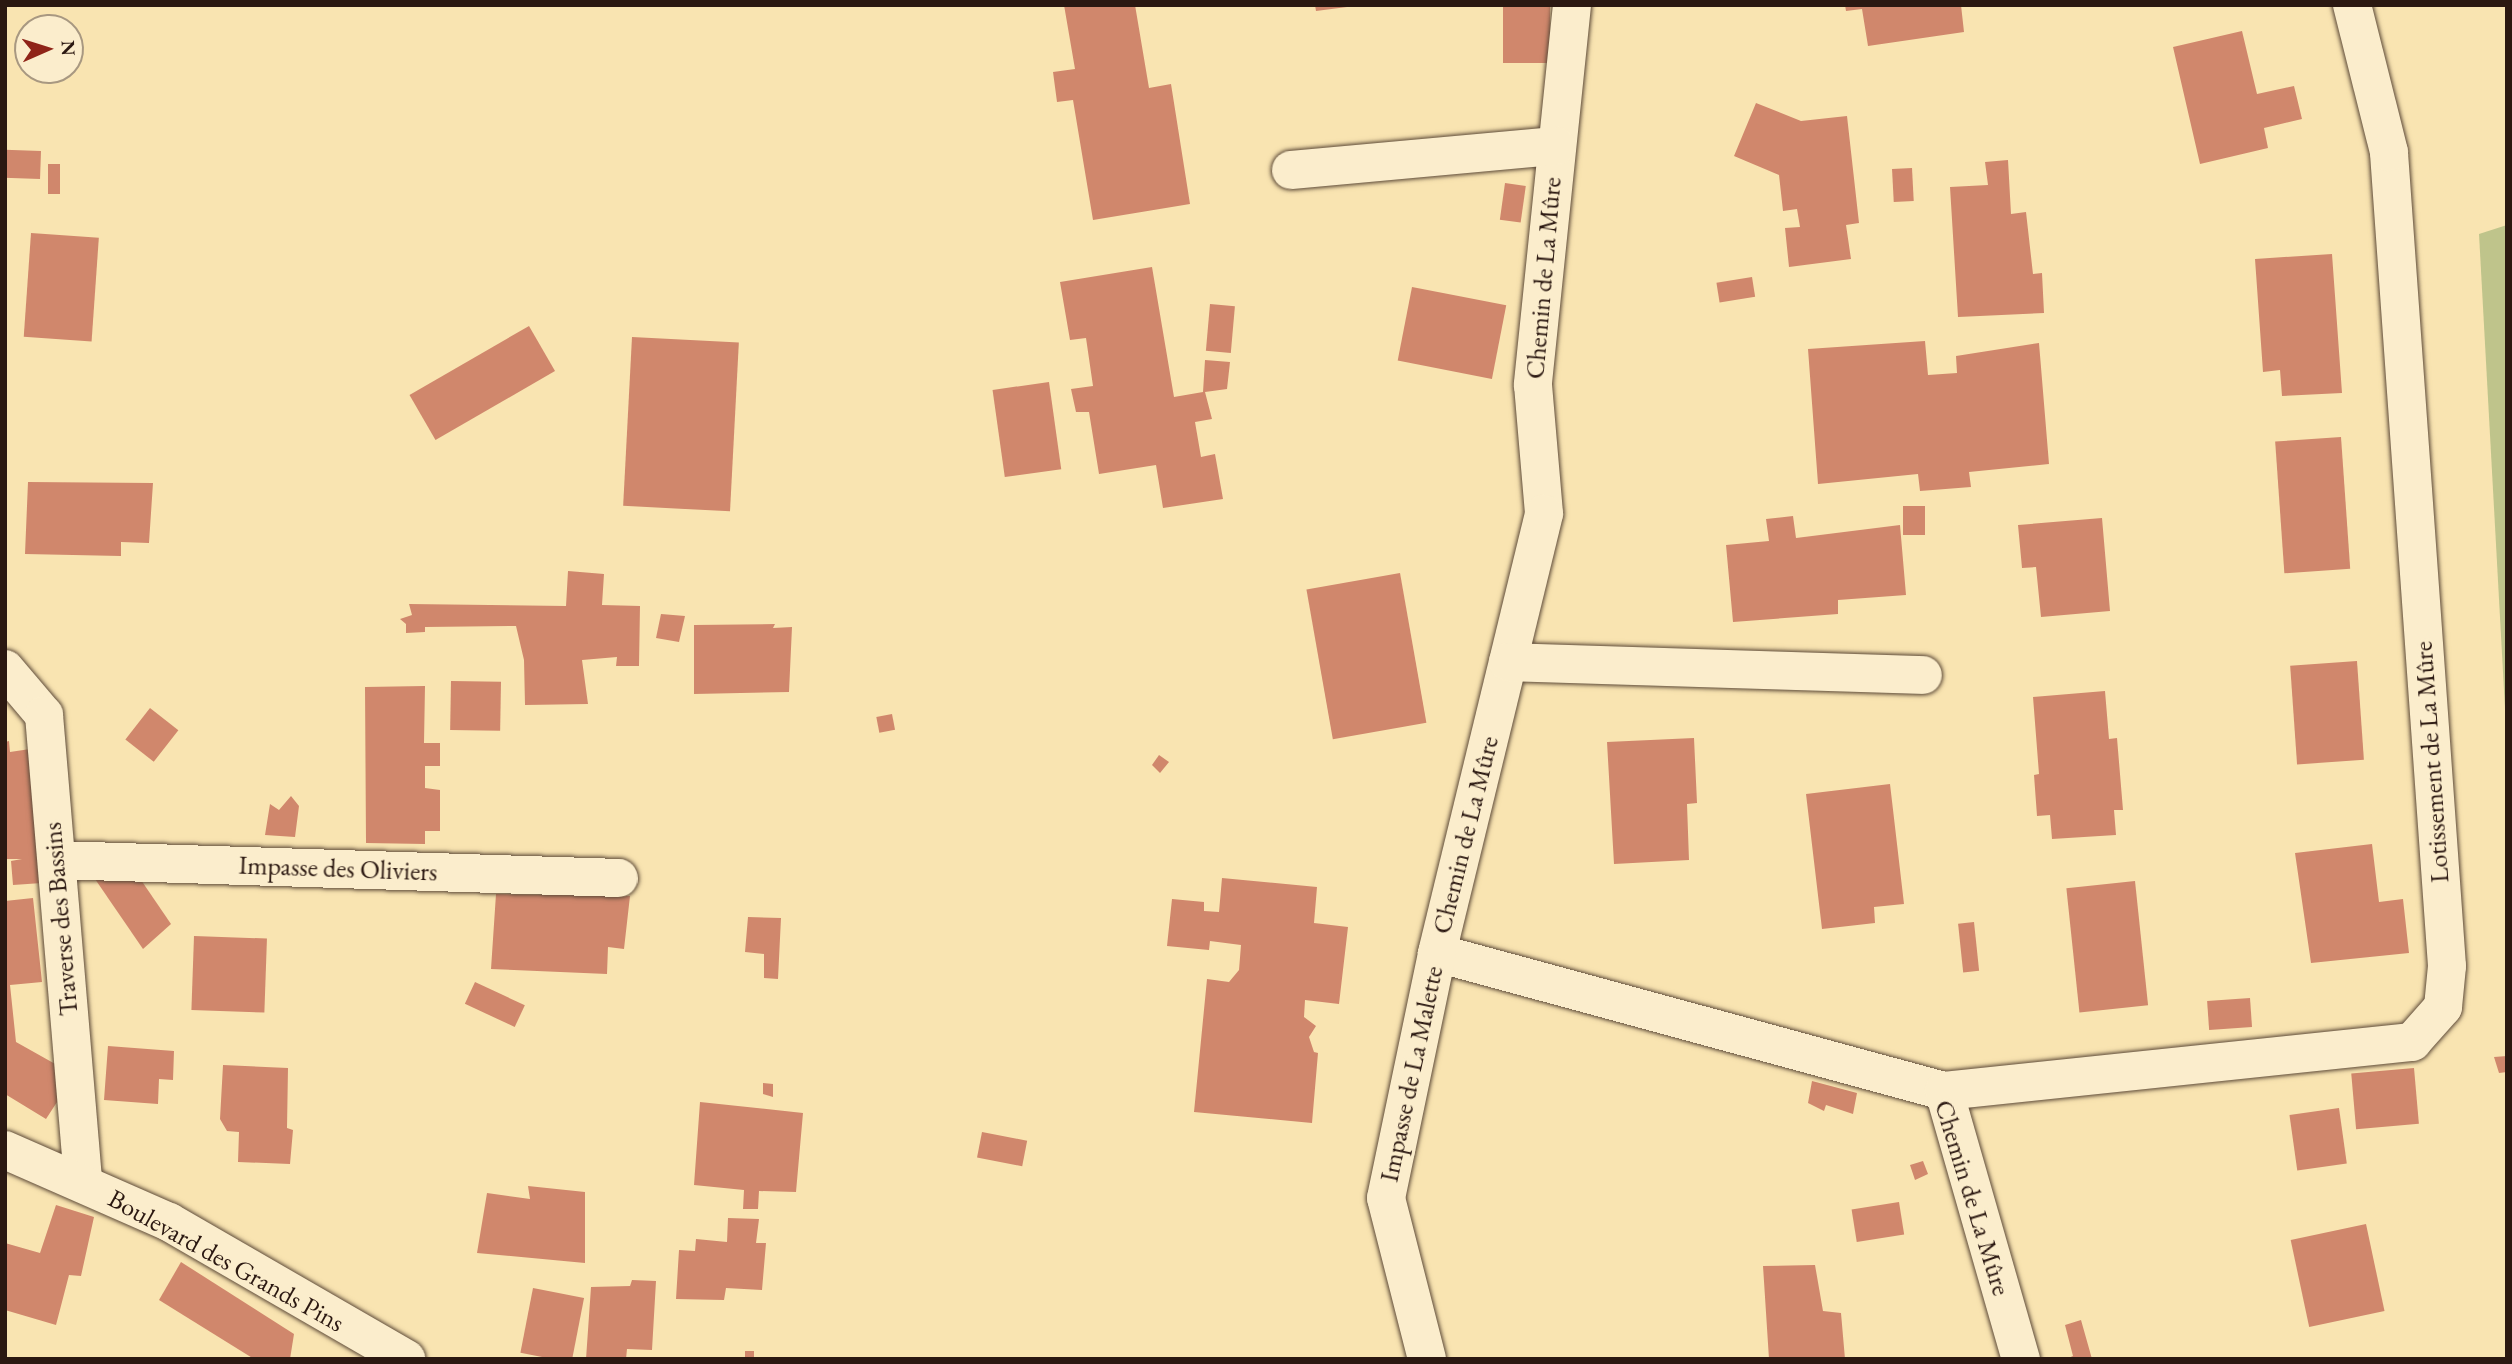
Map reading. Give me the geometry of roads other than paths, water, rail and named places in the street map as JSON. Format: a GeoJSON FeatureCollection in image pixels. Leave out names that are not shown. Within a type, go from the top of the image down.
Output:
{"type":"FeatureCollection","features":[{"type":"Feature","properties":{"kind":"street","name":"Chemin de La Mûre"},"geometry":{"type":"LineString","coordinates":[[1572,5],[1533,385],[1544,514],[1437,953],[1944,1091],[2021,1359]]}},
{"type":"Feature","properties":{"kind":"street","name":"Lotissement de La Mûre"},"geometry":{"type":"LineString","coordinates":[[1944,1091],[2412,1042],[2443,1007],[2447,967],[2389,152],[2352,5]]}},
{"type":"Feature","properties":{"kind":"street"},"geometry":{"type":"LineString","coordinates":[[1291,170],[1556,146]]}},
{"type":"Feature","properties":{"kind":"street"},"geometry":{"type":"LineString","coordinates":[[1508,662],[1923,675]]}},
{"type":"Feature","properties":{"kind":"street","name":"Traverse des Bassins"},"geometry":{"type":"LineString","coordinates":[[5,669],[44,715],[83,1182]]}},
{"type":"Feature","properties":{"kind":"street","name":"Impasse des Oliviers"},"geometry":{"type":"LineString","coordinates":[[57,860],[619,878]]}},
{"type":"Feature","properties":{"kind":"street","name":"Impasse de La Malette"},"geometry":{"type":"LineString","coordinates":[[1427,1359],[1386,1198],[1437,953]]}},
{"type":"Feature","properties":{"kind":"street","name":"Boulevard des Grands Pins"},"geometry":{"type":"LineString","coordinates":[[5,1150],[169,1222],[406,1359]]}}]}
